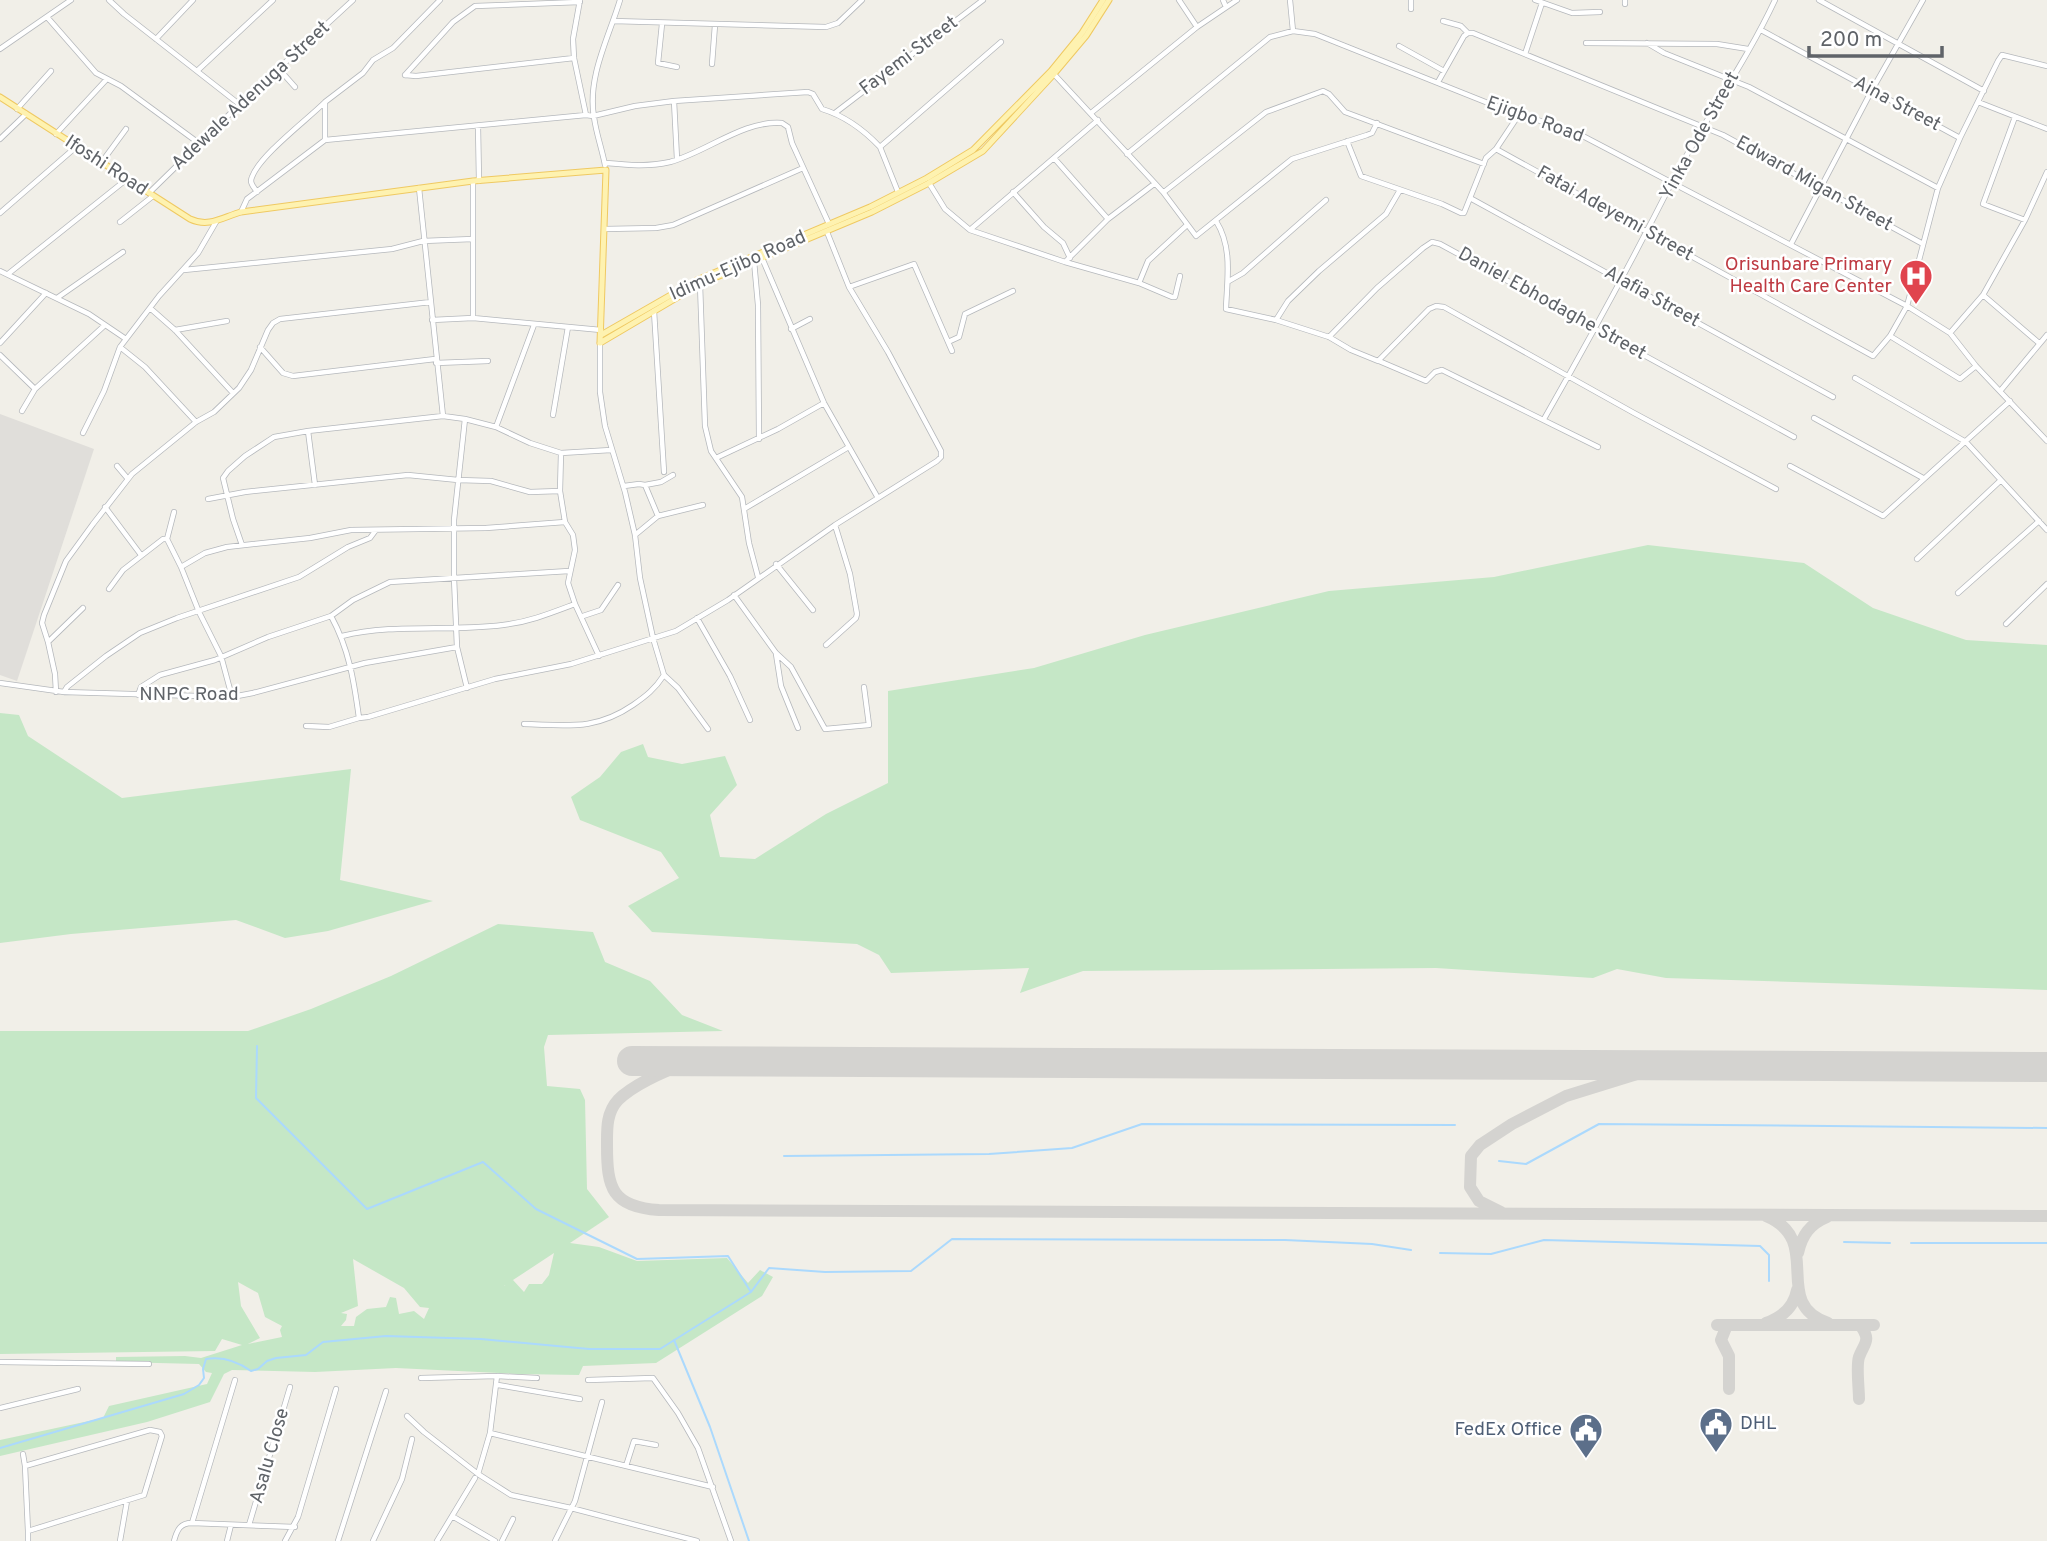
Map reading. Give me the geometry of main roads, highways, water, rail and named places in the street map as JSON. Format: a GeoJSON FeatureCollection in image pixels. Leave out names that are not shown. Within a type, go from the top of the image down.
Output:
{"type":"FeatureCollection","features":[{"type":"Feature","properties":{"kind":"main road","name":"Idimu-Ejibo Road"},"geometry":{"type":"LineString","coordinates":[[1103,0],[1053,72],[974,150],[898,192],[689,287],[601,332],[600,343],[689,287],[740,264],[827,232],[929,183],[983,151],[1086,36],[1109,0]]}},
{"type":"Feature","properties":{"kind":"main road","name":"Ifoshi Road"},"geometry":{"type":"LineString","coordinates":[[0,97],[195,222],[216,222],[241,212],[419,188],[605,167],[601,332]]}},
{"type":"Feature","properties":{"kind":"waterway"},"geometry":{"type":"LineString","coordinates":[[257,1046],[256,1098],[367,1209],[483,1162],[536,1209],[637,1259],[728,1256],[751,1292]]}},
{"type":"Feature","properties":{"kind":"waterway"},"geometry":{"type":"LineString","coordinates":[[784,1156],[989,1154],[1072,1148],[1142,1124],[1455,1125]]}},
{"type":"Feature","properties":{"kind":"waterway"},"geometry":{"type":"LineString","coordinates":[[1499,1161],[1526,1164],[1599,1124],[2047,1128]]}},
{"type":"Feature","properties":{"kind":"waterway"},"geometry":{"type":"LineString","coordinates":[[0,1448],[184,1394],[199,1385],[204,1378],[206,1359],[230,1360],[251,1371],[276,1358],[306,1355],[323,1342],[386,1336],[481,1339],[589,1349],[660,1349],[751,1292],[769,1268],[825,1272],[911,1271],[952,1239],[1285,1240],[1372,1244],[1411,1250]]}},
{"type":"Feature","properties":{"kind":"waterway"},"geometry":{"type":"LineString","coordinates":[[1440,1253],[1491,1254],[1544,1240],[1760,1246],[1769,1255],[1769,1281]]}},
{"type":"Feature","properties":{"kind":"waterway"},"geometry":{"type":"LineString","coordinates":[[1844,1242],[1890,1243]]}},
{"type":"Feature","properties":{"kind":"waterway"},"geometry":{"type":"LineString","coordinates":[[1911,1243],[2047,1243]]}},
{"type":"Feature","properties":{"kind":"waterway"},"geometry":{"type":"LineString","coordinates":[[674,1340],[710,1427],[749,1541]]}},
{"type":"Feature","properties":{"kind":"place","name":"Orisunbare Primary Health Care Center"},"geometry":{"type":"Point","coordinates":[1916,306]}},
{"type":"Feature","properties":{"kind":"place","name":"DHL"},"geometry":{"type":"Point","coordinates":[1716,1454]}},
{"type":"Feature","properties":{"kind":"place","name":"FedEx Office"},"geometry":{"type":"Point","coordinates":[1586,1460]}}]}
